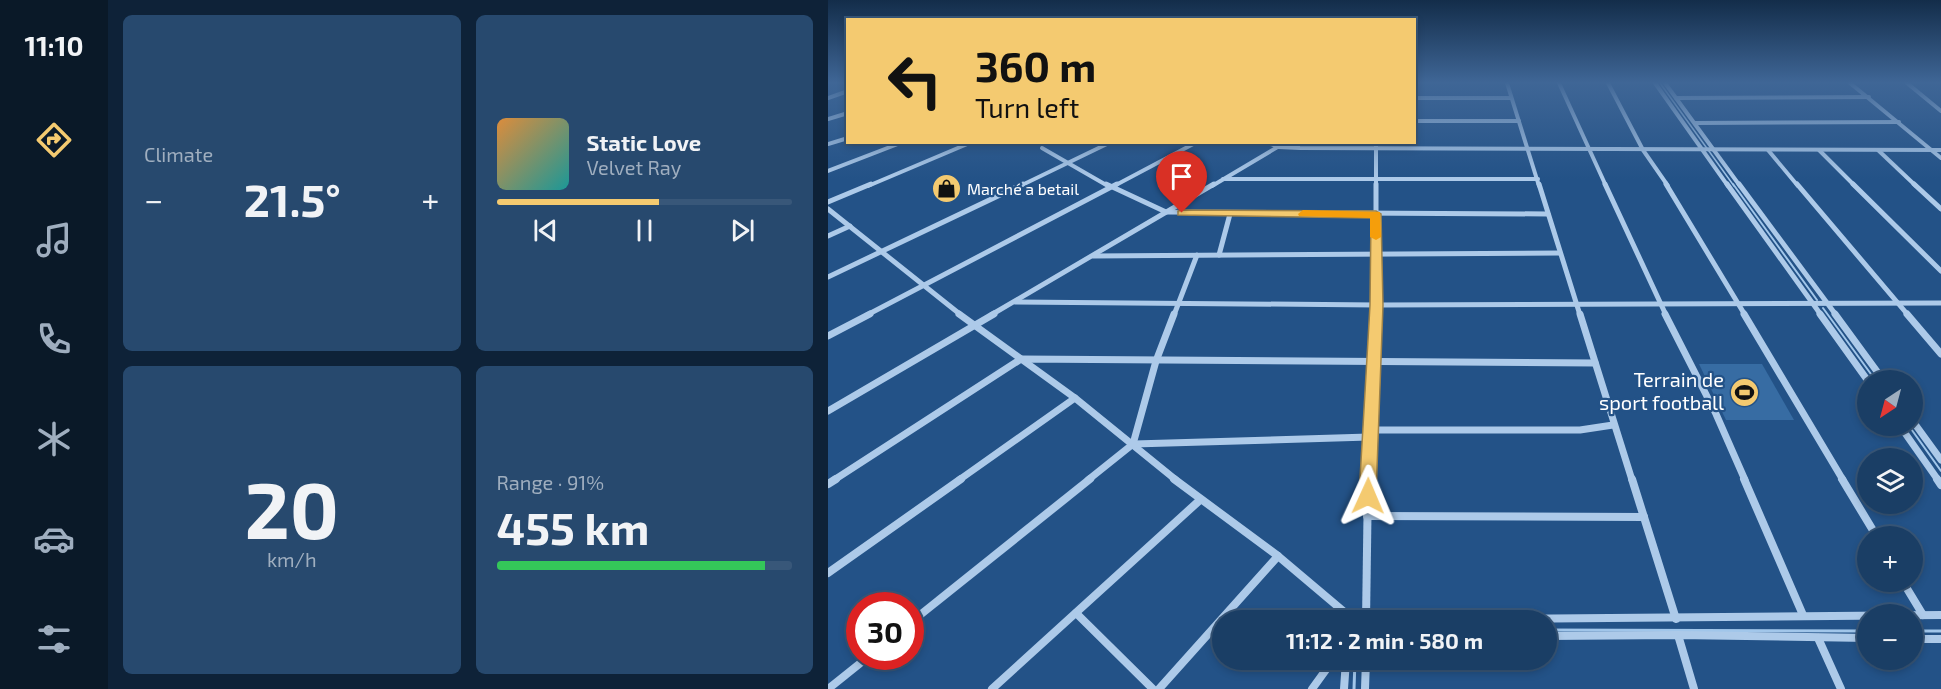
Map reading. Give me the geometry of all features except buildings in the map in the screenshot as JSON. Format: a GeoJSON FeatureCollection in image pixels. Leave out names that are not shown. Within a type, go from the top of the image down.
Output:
{"type":"FeatureCollection","features":[{"type":"Feature","properties":{"kind":"street"},"geometry":{"type":"LineString","coordinates":[[1517,115],[1676,619]]}},
{"type":"Feature","properties":{"kind":"street"},"geometry":{"type":"LineString","coordinates":[[1574,115],[1660,304],[1716,414],[1803,615]]}},
{"type":"Feature","properties":{"kind":"street"},"geometry":{"type":"LineString","coordinates":[[1625,115],[1643,150],[1672,192],[1870,526]]}},
{"type":"Feature","properties":{"kind":"street"},"geometry":{"type":"LineString","coordinates":[[1680,115],[1876,370]]}},
{"type":"Feature","properties":{"kind":"street"},"geometry":{"type":"LineString","coordinates":[[1689,115],[1708,150],[1860,370]]}},
{"type":"Feature","properties":{"kind":"street"},"geometry":{"type":"LineString","coordinates":[[1890,115],[1941,158]]}},
{"type":"Feature","properties":{"kind":"street"},"geometry":{"type":"LineString","coordinates":[[1416,121],[1519,121]]}},
{"type":"Feature","properties":{"kind":"street"},"geometry":{"type":"LineString","coordinates":[[1695,123],[1899,122]]}},
{"type":"Feature","properties":{"kind":"street"},"geometry":{"type":"LineString","coordinates":[[828,144],[846,139]]}},
{"type":"Feature","properties":{"kind":"street"},"geometry":{"type":"LineString","coordinates":[[828,171],[898,144]]}},
{"type":"Feature","properties":{"kind":"street"},"geometry":{"type":"LineString","coordinates":[[828,202],[967,144]]}},
{"type":"Feature","properties":{"kind":"street"},"geometry":{"type":"LineString","coordinates":[[828,277],[1108,144]]}},
{"type":"Feature","properties":{"kind":"street"},"geometry":{"type":"LineString","coordinates":[[828,336],[1193,144]]}},
{"type":"Feature","properties":{"kind":"street"},"geometry":{"type":"LineString","coordinates":[[1271,144],[1278,147],[1376,146],[1590,150],[1941,150]]}},
{"type":"Feature","properties":{"kind":"street"},"geometry":{"type":"LineString","coordinates":[[828,411],[1283,144]]}},
{"type":"Feature","properties":{"kind":"street"},"geometry":{"type":"LineString","coordinates":[[1366,610],[1367,516],[1377,305],[1376,146]]}},
{"type":"Feature","properties":{"kind":"street"},"geometry":{"type":"LineString","coordinates":[[1042,148],[1111,187],[1166,212],[1548,214]]}},
{"type":"Feature","properties":{"kind":"street"},"geometry":{"type":"LineString","coordinates":[[1768,150],[1941,354]]}},
{"type":"Feature","properties":{"kind":"street"},"geometry":{"type":"LineString","coordinates":[[1819,150],[1941,270]]}},
{"type":"Feature","properties":{"kind":"street"},"geometry":{"type":"LineString","coordinates":[[1878,150],[1941,209]]}},
{"type":"Feature","properties":{"kind":"street"},"geometry":{"type":"LineString","coordinates":[[1222,179],[1538,179]]}},
{"type":"Feature","properties":{"kind":"street"},"geometry":{"type":"LineString","coordinates":[[828,209],[974,326],[1075,398],[1200,500],[1278,556],[1342,610]]}},
{"type":"Feature","properties":{"kind":"street"},"geometry":{"type":"LineString","coordinates":[[1219,255],[1230,214]]}},
{"type":"Feature","properties":{"kind":"street"},"geometry":{"type":"LineString","coordinates":[[828,236],[850,226]]}},
{"type":"Feature","properties":{"kind":"street"},"geometry":{"type":"LineString","coordinates":[[1093,256],[1560,253]]}},
{"type":"Feature","properties":{"kind":"street"},"geometry":{"type":"LineString","coordinates":[[924,612],[1133,444],[1156,360],[1197,255]]}},
{"type":"Feature","properties":{"kind":"street"},"geometry":{"type":"LineString","coordinates":[[1015,302],[1377,305],[1941,303]]}},
{"type":"Feature","properties":{"kind":"street"},"geometry":{"type":"LineString","coordinates":[[828,484],[1021,359],[1595,363]]}},
{"type":"Feature","properties":{"kind":"street"},"geometry":{"type":"LineString","coordinates":[[828,573],[1075,398]]}},
{"type":"Feature","properties":{"kind":"street"},"geometry":{"type":"LineString","coordinates":[[1133,444],[1370,434],[1580,430],[1613,425]]}},
{"type":"Feature","properties":{"kind":"street"},"geometry":{"type":"LineString","coordinates":[[1923,435],[1941,460]]}},
{"type":"Feature","properties":{"kind":"street"},"geometry":{"type":"LineString","coordinates":[[1906,436],[1941,485]]}},
{"type":"Feature","properties":{"kind":"street"},"geometry":{"type":"LineString","coordinates":[[992,689],[1200,500]]}},
{"type":"Feature","properties":{"kind":"street"},"geometry":{"type":"LineString","coordinates":[[1367,516],[1644,518]]}},
{"type":"Feature","properties":{"kind":"street"},"geometry":{"type":"LineString","coordinates":[[1159,689],[1278,556]]}},
{"type":"Feature","properties":{"kind":"street"},"geometry":{"type":"LineString","coordinates":[[1076,613],[1153,689]]}},
{"type":"Feature","properties":{"kind":"street"},"geometry":{"type":"LineString","coordinates":[[1557,619],[1857,615]]}},
{"type":"Feature","properties":{"kind":"street"},"geometry":{"type":"LineString","coordinates":[[1923,615],[1941,615]]}},
{"type":"Feature","properties":{"kind":"street"},"geometry":{"type":"LineString","coordinates":[[1678,635],[1694,689]]}},
{"type":"Feature","properties":{"kind":"street"},"geometry":{"type":"LineString","coordinates":[[1557,636],[1857,638]]}},
{"type":"Feature","properties":{"kind":"street"},"geometry":{"type":"LineString","coordinates":[[1818,638],[1841,689]]}},
{"type":"Feature","properties":{"kind":"street"},"geometry":{"type":"LineString","coordinates":[[1923,640],[1940,641]]}},
{"type":"Feature","properties":{"kind":"street"},"geometry":{"type":"LineString","coordinates":[[828,689],[852,670]]}},
{"type":"Feature","properties":{"kind":"street"},"geometry":{"type":"LineString","coordinates":[[1312,689],[1326,670]]}},
{"type":"Feature","properties":{"kind":"street"},"geometry":{"type":"LineString","coordinates":[[1344,689],[1345,670]]}},
{"type":"Feature","properties":{"kind":"street"},"geometry":{"type":"LineString","coordinates":[[1365,670],[1365,689]]}},
{"type":"Feature","properties":{"kind":"shaded area","name":"Terrain de sport football"},"geometry":{"type":"Polygon","coordinates":[[[1699,364],[1762,364],[1794,420],[1726,420],[1699,364]]]}},
{"type":"Feature","properties":{"kind":"waterway"},"geometry":{"type":"LineString","coordinates":[[1683,115],[1734,186]]}},
{"type":"Feature","properties":{"kind":"waterway"},"geometry":{"type":"LineString","coordinates":[[1733,184],[1817,300]]}},
{"type":"Feature","properties":{"kind":"waterway"},"geometry":{"type":"LineString","coordinates":[[1823,308],[1868,370]]}},
{"type":"Feature","properties":{"kind":"waterway"},"geometry":{"type":"LineString","coordinates":[[1916,436],[1941,471]]}},
{"type":"Feature","properties":{"kind":"waterway"},"geometry":{"type":"LineString","coordinates":[[1557,630],[1857,631]]}},
{"type":"Feature","properties":{"kind":"waterway"},"geometry":{"type":"LineString","coordinates":[[1923,631],[1941,631]]}},
{"type":"Feature","properties":{"kind":"waterway"},"geometry":{"type":"LineString","coordinates":[[1354,689],[1355,670]]}},
{"type":"Feature","properties":{"kind":"slow traffic"},"geometry":{"type":"LineString","coordinates":[[1303,214],[1376,214],[1376,237]]}},
{"type":"Feature","properties":{"kind":"place","name":"Marché a betail"},"geometry":{"type":"Point","coordinates":[946,189]}},
{"type":"Feature","properties":{"kind":"place","name":"Terrain de sport football"},"geometry":{"type":"Point","coordinates":[1745,392]}},
{"type":"Feature","properties":{"kind":"route"},"geometry":{"type":"LineString","coordinates":[[1182,213],[1376,214],[1377,305],[1368,496]]}}]}
